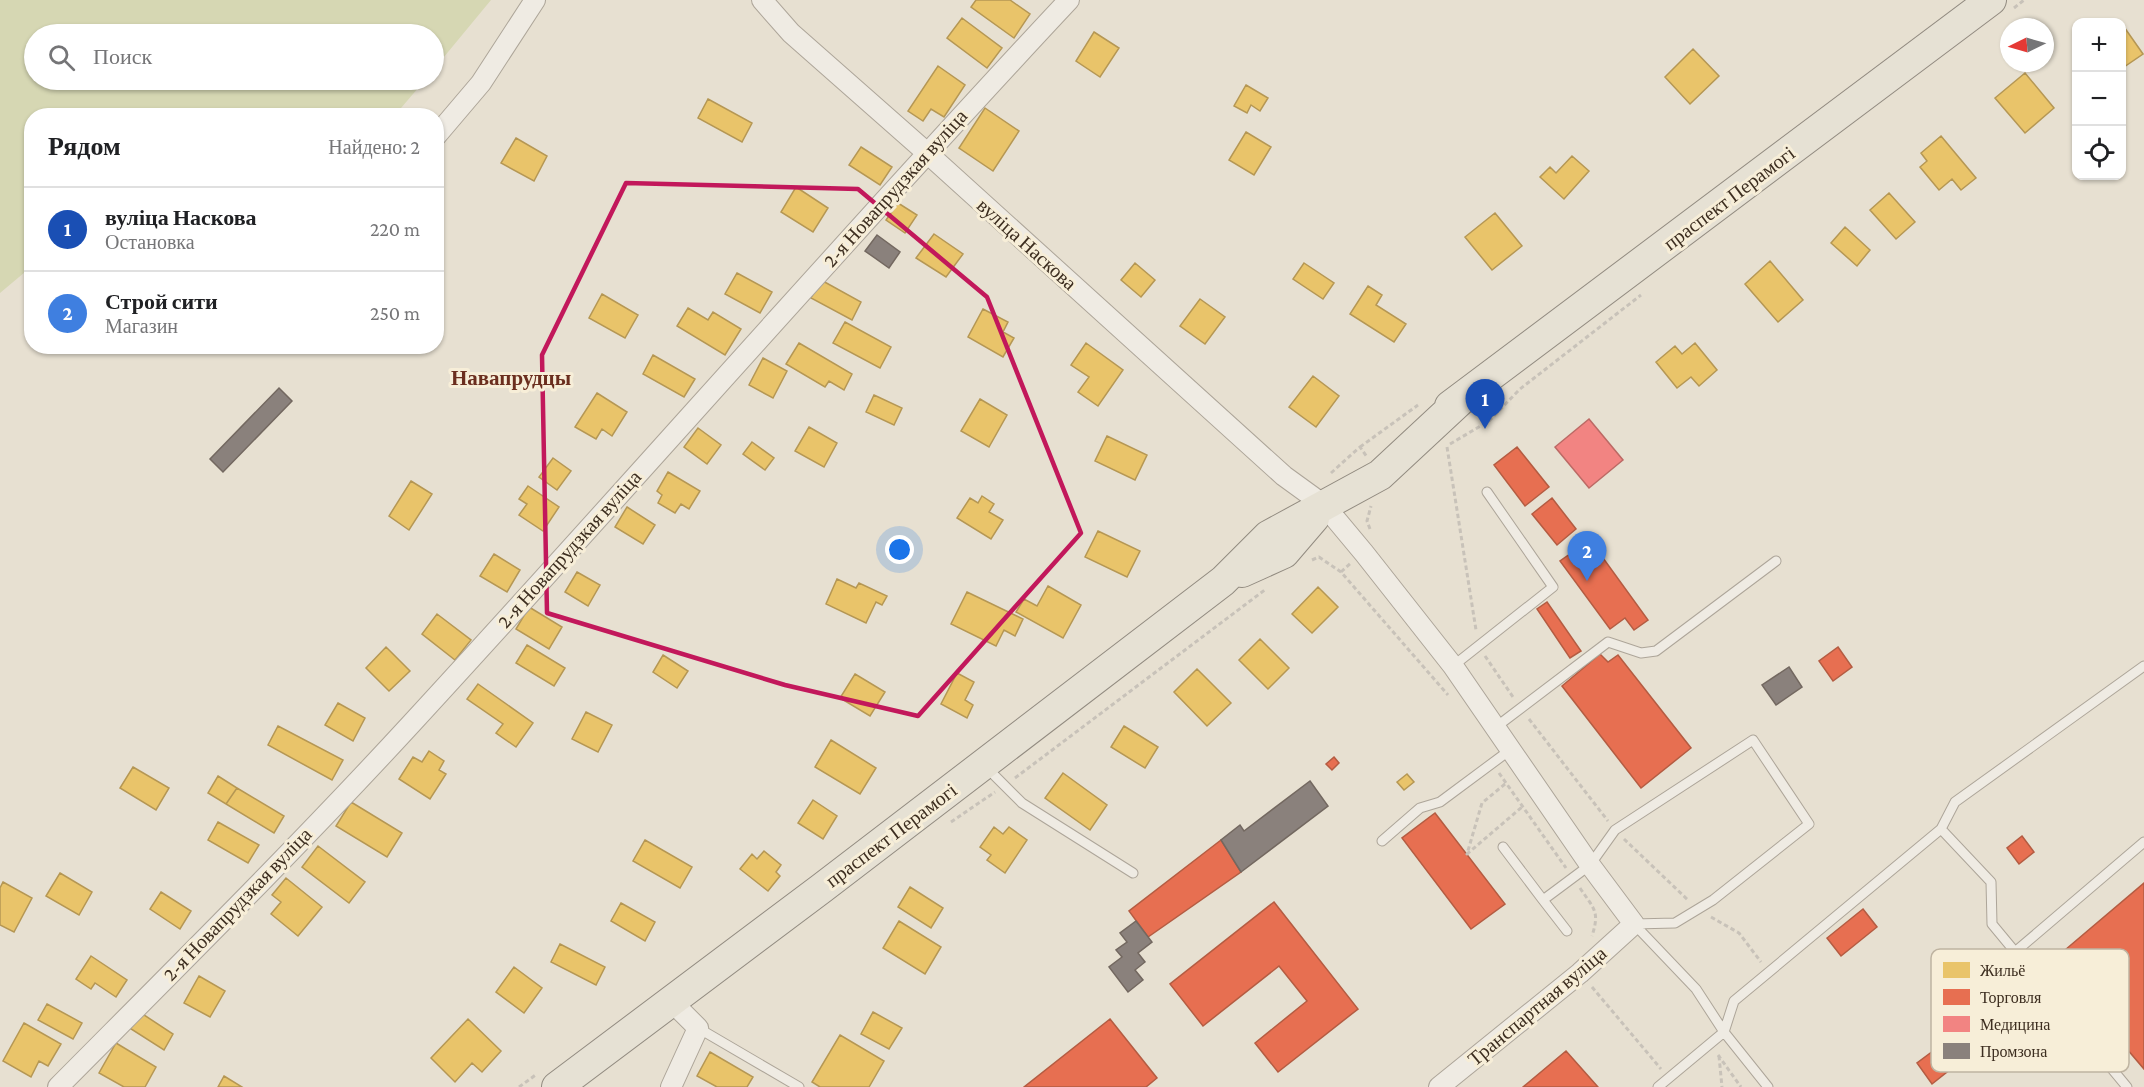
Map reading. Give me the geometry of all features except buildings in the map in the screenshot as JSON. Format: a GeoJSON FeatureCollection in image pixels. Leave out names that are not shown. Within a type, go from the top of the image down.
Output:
{"type":"FeatureCollection","features":[{"type":"Feature","properties":{"kind":"main road","name":"праспект Перамогі"},"geometry":{"type":"LineString","coordinates":[[1223,581],[1284,553],[1368,458],[1466,395],[1991,0]]}},
{"type":"Feature","properties":{"kind":"main road","name":"праспект Перамогі"},"geometry":{"type":"LineString","coordinates":[[547,1080],[671,1001],[1223,581],[1268,536],[1324,506]]}},
{"type":"Feature","properties":{"kind":"street"},"geometry":{"type":"LineString","coordinates":[[444,127],[481,83],[535,0]]}},
{"type":"Feature","properties":{"kind":"street","name":"вуліца Наскова"},"geometry":{"type":"LineString","coordinates":[[762,0],[790,33],[926,152],[1284,476],[1324,506],[1453,666],[1590,865],[1634,924]]}},
{"type":"Feature","properties":{"kind":"street","name":"2-я Новапрудзкая вуліца"},"geometry":{"type":"LineString","coordinates":[[58,1087],[230,914],[410,726],[926,152],[1069,0]]}},
{"type":"Feature","properties":{"kind":"street","name":"Транспартная вуліца"},"geometry":{"type":"LineString","coordinates":[[1439,1087],[1580,973],[1634,924]]}},
{"type":"Feature","properties":{"kind":"street"},"geometry":{"type":"LineString","coordinates":[[671,1001],[698,1028],[671,1087]]}},
{"type":"Feature","properties":{"kind":"lane"},"geometry":{"type":"LineString","coordinates":[[1453,666],[1553,587],[1487,492]]}},
{"type":"Feature","properties":{"kind":"lane"},"geometry":{"type":"LineString","coordinates":[[1496,727],[1608,642],[1641,653],[1656,651],[1776,561]]}},
{"type":"Feature","properties":{"kind":"lane"},"geometry":{"type":"LineString","coordinates":[[1658,1087],[1724,1032],[1734,1001],[1941,829],[1955,802],[2144,666]]}},
{"type":"Feature","properties":{"kind":"lane"},"geometry":{"type":"LineString","coordinates":[[1543,900],[1590,865],[1615,830],[1753,740],[1809,824],[1713,900],[1675,922],[1634,924]]}},
{"type":"Feature","properties":{"kind":"lane"},"geometry":{"type":"LineString","coordinates":[[1382,841],[1420,808],[1440,802],[1510,750]]}},
{"type":"Feature","properties":{"kind":"lane"},"geometry":{"type":"LineString","coordinates":[[983,765],[1022,803],[1133,873]]}},
{"type":"Feature","properties":{"kind":"lane"},"geometry":{"type":"LineString","coordinates":[[1941,829],[1991,882],[1992,924],[2013,949]]}},
{"type":"Feature","properties":{"kind":"lane"},"geometry":{"type":"LineString","coordinates":[[2019,949],[2144,842]]}},
{"type":"Feature","properties":{"kind":"lane"},"geometry":{"type":"LineString","coordinates":[[1503,847],[1567,931]]}},
{"type":"Feature","properties":{"kind":"lane"},"geometry":{"type":"LineString","coordinates":[[1634,924],[1696,989],[1724,1032],[1768,1087]]}},
{"type":"Feature","properties":{"kind":"lane"},"geometry":{"type":"LineString","coordinates":[[698,1028],[799,1087]]}},
{"type":"Feature","properties":{"kind":"lane"},"geometry":{"type":"LineString","coordinates":[[2115,1072],[2127,1087]]}},
{"type":"Feature","properties":{"kind":"path"},"geometry":{"type":"LineString","coordinates":[[1284,553],[1296,565],[1319,557],[1341,572],[1452,699]]}},
{"type":"Feature","properties":{"kind":"path"},"geometry":{"type":"LineString","coordinates":[[947,825],[1005,786],[1272,585]]}},
{"type":"Feature","properties":{"kind":"path"},"geometry":{"type":"LineString","coordinates":[[1492,763],[1554,850]]}},
{"type":"Feature","properties":{"kind":"path"},"geometry":{"type":"LineString","coordinates":[[1505,784],[1482,803],[1467,854],[1522,807]]}},
{"type":"Feature","properties":{"kind":"path"},"geometry":{"type":"LineString","coordinates":[[1696,908],[1739,933],[1768,971]]}},
{"type":"Feature","properties":{"kind":"path"},"geometry":{"type":"LineString","coordinates":[[1711,1061],[1719,1055]]}},
{"type":"Feature","properties":{"kind":"path"},"geometry":{"type":"LineString","coordinates":[[1719,1055],[1722,1087]]}},
{"type":"Feature","properties":{"kind":"path"},"geometry":{"type":"LineString","coordinates":[[1719,1055],[1741,1087]]}},
{"type":"Feature","properties":{"kind":"path"},"geometry":{"type":"LineString","coordinates":[[519,1087],[547,1080]]}},
{"type":"Feature","properties":{"kind":"highlighted area"},"geometry":{"type":"Polygon","coordinates":[[[626,183],[858,189],[987,297],[1081,533],[918,716],[785,685],[547,613],[542,355],[626,183]]]}},
{"type":"Feature","properties":{"kind":"green space"},"geometry":{"type":"Polygon","coordinates":[[[0,0],[491,0],[444,57],[444,24],[24,24],[24,90],[416,90],[401,108],[24,108],[24,273],[0,293],[0,0]]]}},
{"type":"Feature","properties":{"kind":"place","name":"вуліца Наскова"},"geometry":{"type":"Point","coordinates":[1485,429]}},
{"type":"Feature","properties":{"kind":"place","name":"Строй сити"},"geometry":{"type":"Point","coordinates":[1587,581]}},
{"type":"Feature","properties":{"kind":"district","name":"Навапрудцы"},"geometry":{"type":"Point","coordinates":[511,378]}}]}
